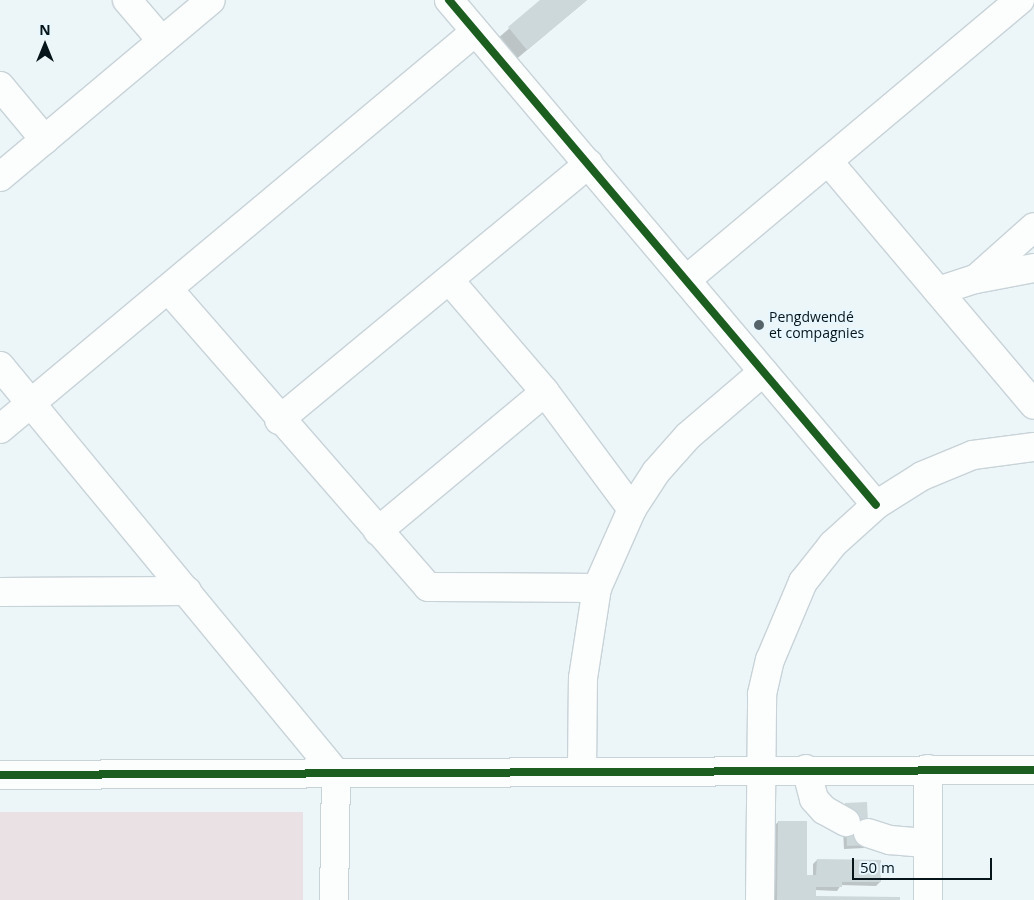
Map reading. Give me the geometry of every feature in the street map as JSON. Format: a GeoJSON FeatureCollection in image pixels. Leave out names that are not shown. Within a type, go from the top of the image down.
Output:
{"type":"FeatureCollection","features":[{"type":"Feature","properties":{"kind":"street"},"geometry":{"type":"LineString","coordinates":[[127,0],[162,41]]}},
{"type":"Feature","properties":{"kind":"street"},"geometry":{"type":"LineString","coordinates":[[0,177],[211,0]]}},
{"type":"Feature","properties":{"kind":"street"},"geometry":{"type":"LineString","coordinates":[[449,0],[876,505]]}},
{"type":"Feature","properties":{"kind":"street"},"geometry":{"type":"LineString","coordinates":[[686,280],[1015,1]]}},
{"type":"Feature","properties":{"kind":"street"},"geometry":{"type":"LineString","coordinates":[[0,429],[169,290],[475,32]]}},
{"type":"Feature","properties":{"kind":"street"},"geometry":{"type":"LineString","coordinates":[[0,86],[45,140]]}},
{"type":"Feature","properties":{"kind":"street"},"geometry":{"type":"LineString","coordinates":[[828,161],[1034,405]]}},
{"type":"Feature","properties":{"kind":"street"},"geometry":{"type":"LineString","coordinates":[[279,420],[450,281],[589,164]]}},
{"type":"Feature","properties":{"kind":"street"},"geometry":{"type":"LineString","coordinates":[[976,279],[1034,227]]}},
{"type":"Feature","properties":{"kind":"street"},"geometry":{"type":"LineString","coordinates":[[938,291],[976,279],[1034,268]]}},
{"type":"Feature","properties":{"kind":"street"},"geometry":{"type":"LineString","coordinates":[[450,281],[545,392],[632,509]]}},
{"type":"Feature","properties":{"kind":"street"},"geometry":{"type":"LineString","coordinates":[[169,290],[279,420],[378,532],[432,588],[597,588]]}},
{"type":"Feature","properties":{"kind":"street"},"geometry":{"type":"LineString","coordinates":[[0,366],[336,773],[334,900]]}},
{"type":"Feature","properties":{"kind":"street"},"geometry":{"type":"LineString","coordinates":[[582,771],[583,678],[597,588],[632,509],[656,472],[688,436],[763,372]]}},
{"type":"Feature","properties":{"kind":"street"},"geometry":{"type":"LineString","coordinates":[[378,532],[545,392]]}},
{"type":"Feature","properties":{"kind":"street"},"geometry":{"type":"LineString","coordinates":[[760,900],[759,770],[762,694],[770,660],[784,622],[809,574],[833,544],[876,505],[922,476],[973,455],[1034,447]]}},
{"type":"Feature","properties":{"kind":"street"},"geometry":{"type":"LineString","coordinates":[[0,592],[187,591]]}},
{"type":"Feature","properties":{"kind":"street"},"geometry":{"type":"LineString","coordinates":[[0,775],[928,769],[1034,770]]}},
{"type":"Feature","properties":{"kind":"street"},"geometry":{"type":"LineString","coordinates":[[928,769],[928,900]]}},
{"type":"Feature","properties":{"kind":"street"},"geometry":{"type":"LineString","coordinates":[[806,770],[814,799],[824,810],[857,828],[890,840],[928,843]]}},
{"type":"Feature","properties":{"kind":"shaded area"},"geometry":{"type":"Polygon","coordinates":[[[0,812],[303,812],[303,900],[0,900],[0,812]]]}},
{"type":"Feature","properties":{"kind":"building"},"geometry":{"type":"Polygon","coordinates":[[[540,0],[587,0],[527,50],[508,27],[540,0]]]}},
{"type":"Feature","properties":{"kind":"building"},"geometry":{"type":"Polygon","coordinates":[[[867,802],[869,845],[847,846],[845,803],[867,802]]]}},
{"type":"Feature","properties":{"kind":"building"},"geometry":{"type":"Polygon","coordinates":[[[778,821],[807,821],[807,875],[816,875],[817,859],[881,860],[881,882],[842,882],[842,887],[816,887],[816,896],[900,897],[900,900],[777,900],[778,821]]]}},
{"type":"Feature","properties":{"kind":"cycle path"},"geometry":{"type":"LineString","coordinates":[[449,0],[876,505]]}},
{"type":"Feature","properties":{"kind":"cycle path"},"geometry":{"type":"LineString","coordinates":[[0,775],[1034,770]]}},
{"type":"Feature","properties":{"kind":"place","name":"Pengdwendé et compagnies"},"geometry":{"type":"Point","coordinates":[759,325]}}]}
